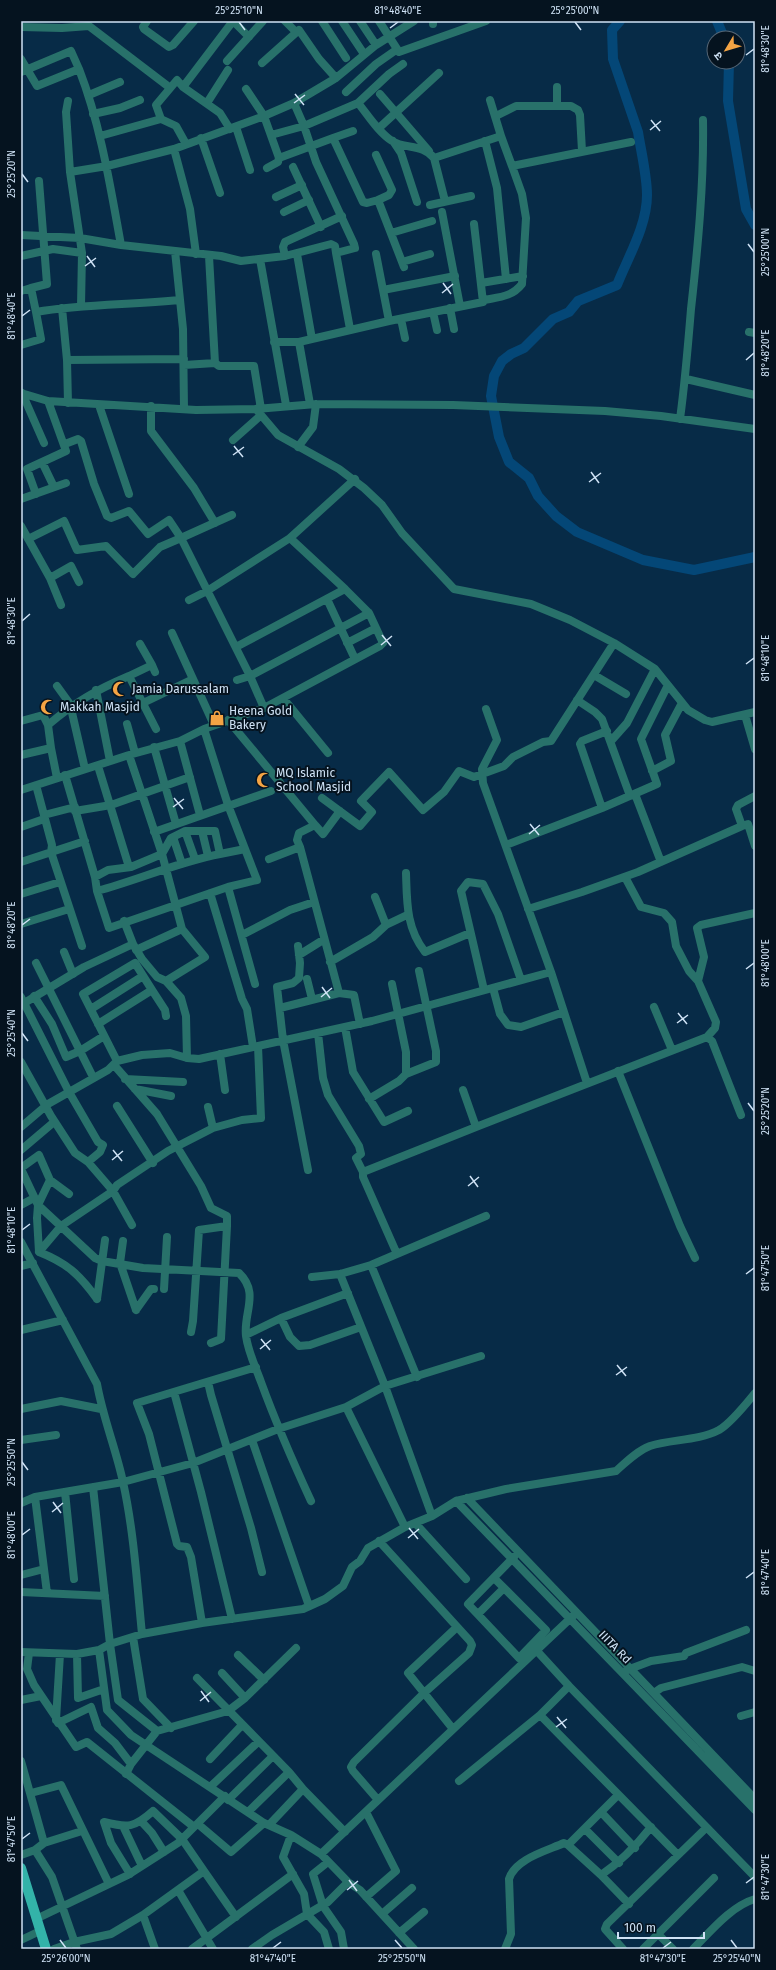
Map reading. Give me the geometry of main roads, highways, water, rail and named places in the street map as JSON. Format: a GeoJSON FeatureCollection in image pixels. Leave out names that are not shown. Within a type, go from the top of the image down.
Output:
{"type":"FeatureCollection","features":[{"type":"Feature","properties":{"kind":"main road"},"geometry":{"type":"LineString","coordinates":[[21,1868],[23,1881],[46,1949]]}},
{"type":"Feature","properties":{"kind":"waterway"},"geometry":{"type":"LineString","coordinates":[[620,21],[612,30],[613,59],[638,132],[647,188],[644,218],[617,285],[578,301],[569,312],[553,319],[524,348],[511,354],[502,361],[494,376],[491,396],[499,437],[509,462],[529,478],[538,496],[556,516],[577,532],[643,560],[694,570],[755,557]]}},
{"type":"Feature","properties":{"kind":"waterway"},"geometry":{"type":"LineString","coordinates":[[717,21],[721,30]]}},
{"type":"Feature","properties":{"kind":"waterway"},"geometry":{"type":"LineString","coordinates":[[729,70],[728,101],[746,209],[755,225]]}},
{"type":"Feature","properties":{"kind":"place","name":"Jamia Darussalam"},"geometry":{"type":"Point","coordinates":[120,689]}},
{"type":"Feature","properties":{"kind":"place","name":"Makkah Masjid"},"geometry":{"type":"Point","coordinates":[48,707]}},
{"type":"Feature","properties":{"kind":"place","name":"Heena Gold Bakery"},"geometry":{"type":"Point","coordinates":[217,718]}},
{"type":"Feature","properties":{"kind":"place","name":"MQ Islamic School Masjid"},"geometry":{"type":"Point","coordinates":[264,780]}}]}
